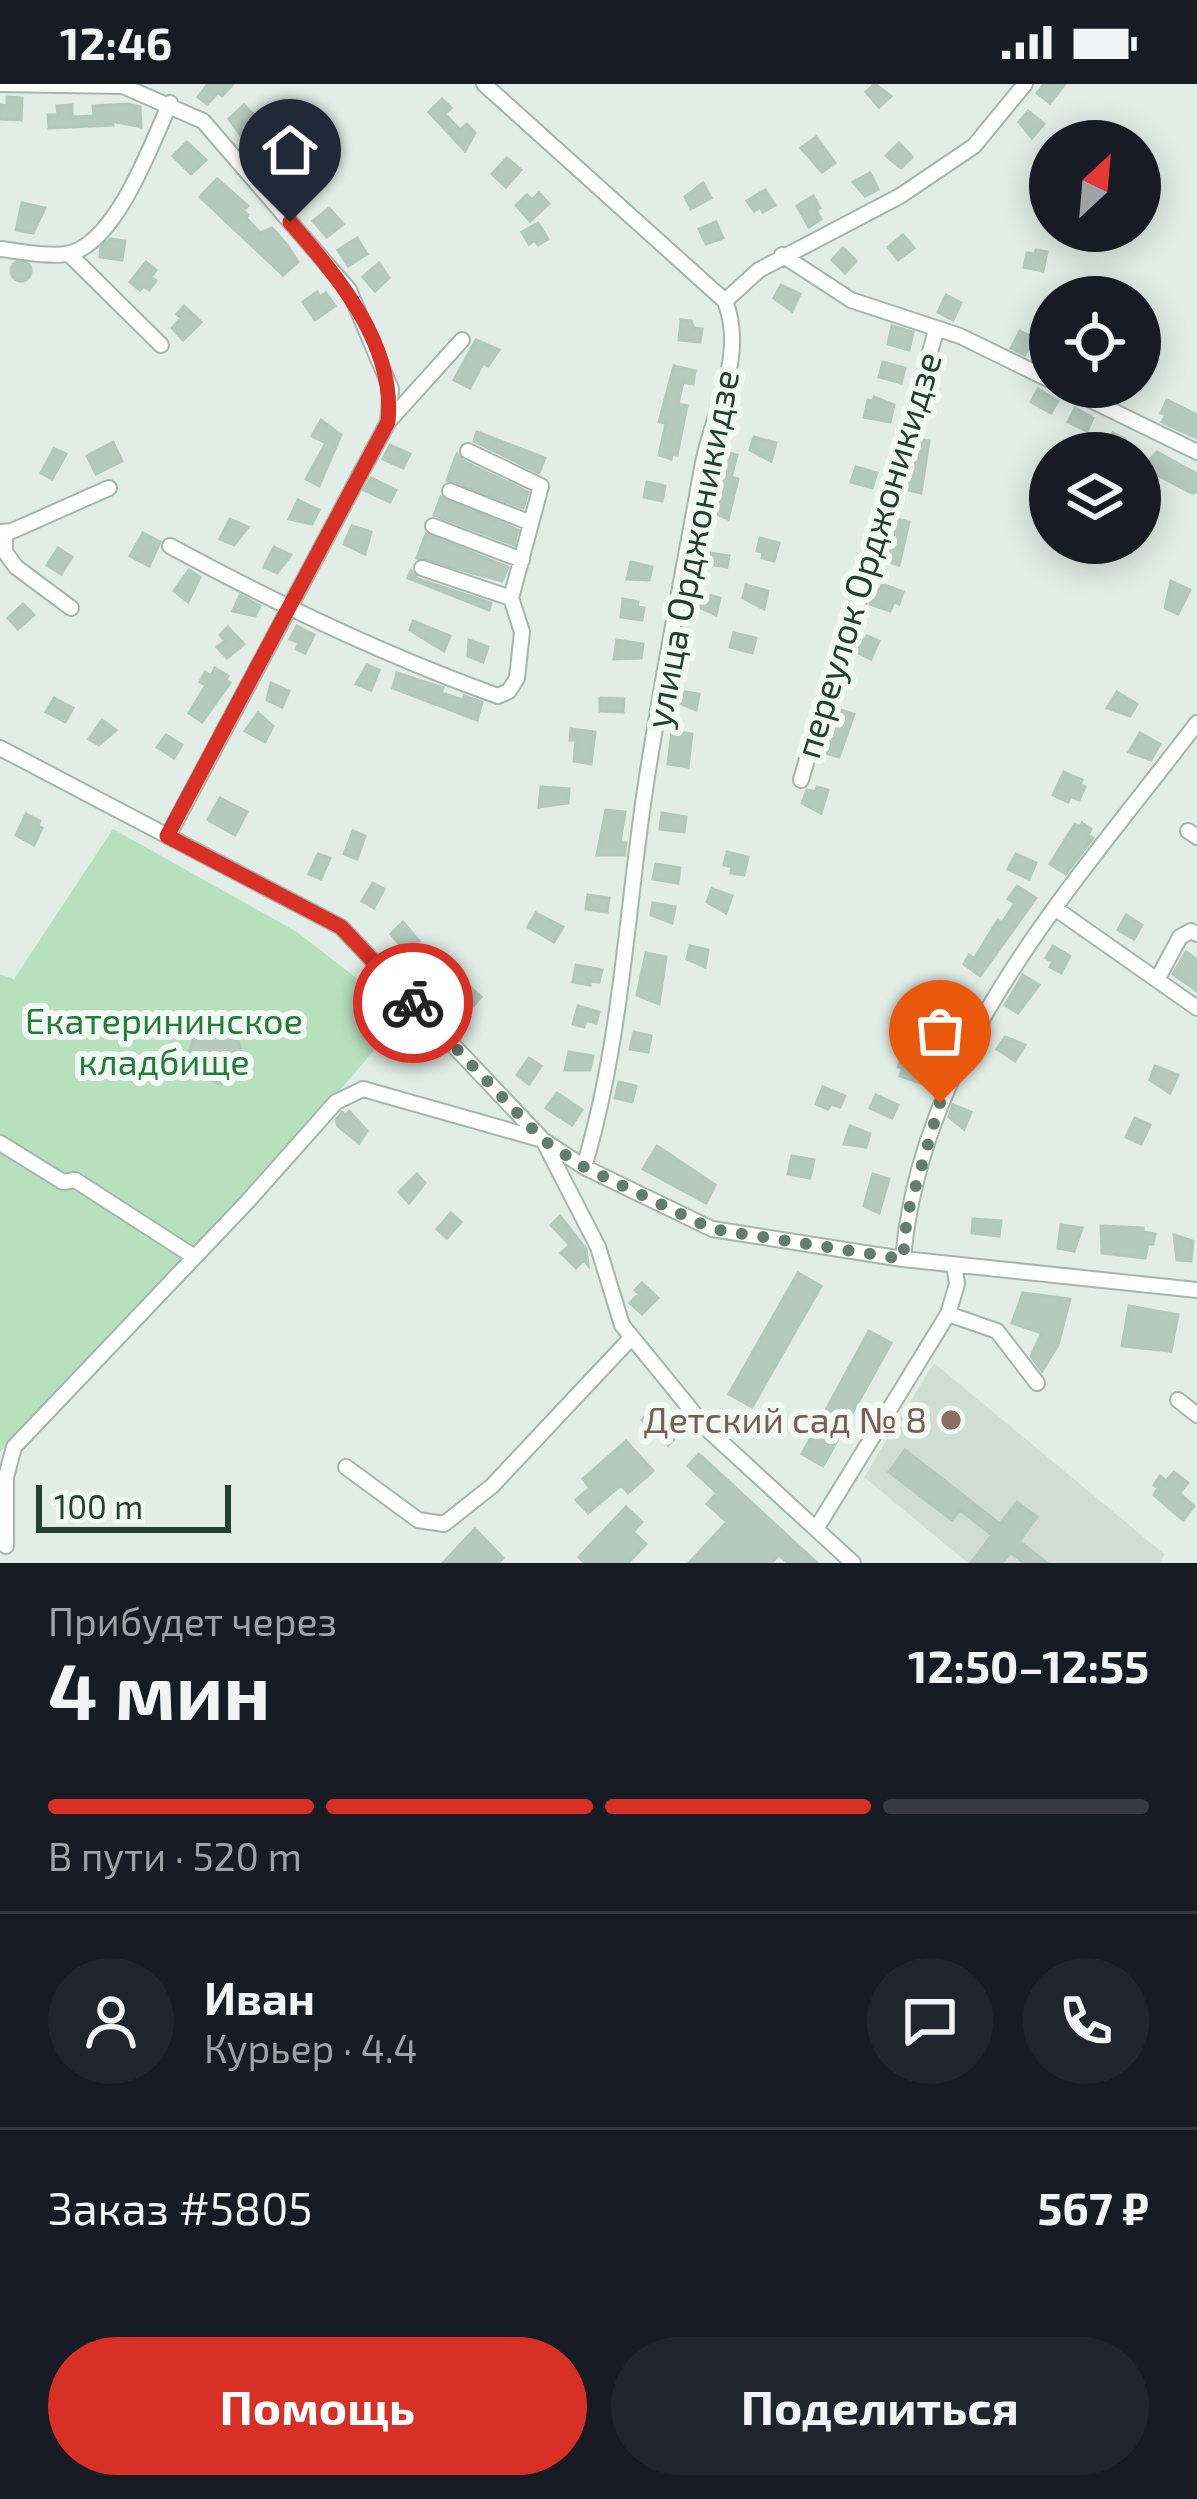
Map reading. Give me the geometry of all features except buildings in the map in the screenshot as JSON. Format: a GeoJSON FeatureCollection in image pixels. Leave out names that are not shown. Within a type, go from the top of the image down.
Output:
{"type":"FeatureCollection","features":[{"type":"Feature","properties":{"kind":"street"},"geometry":{"type":"LineString","coordinates":[[0,84],[123,86],[203,121],[349,290],[392,389],[388,422]]}},
{"type":"Feature","properties":{"kind":"street"},"geometry":{"type":"LineString","coordinates":[[484,84],[724,301],[739,284],[782,255],[900,196],[974,146],[1025,84]]}},
{"type":"Feature","properties":{"kind":"street"},"geometry":{"type":"LineString","coordinates":[[0,249],[69,254],[100,233],[132,188],[170,103]]}},
{"type":"Feature","properties":{"kind":"street"},"geometry":{"type":"LineString","coordinates":[[69,254],[161,345]]}},
{"type":"Feature","properties":{"kind":"street"},"geometry":{"type":"LineString","coordinates":[[782,255],[851,300],[960,336],[1029,370]]}},
{"type":"Feature","properties":{"kind":"street","name":"улица Орджоникидзе"},"geometry":{"type":"LineString","coordinates":[[584,1167],[610,1063],[645,790],[706,443],[730,371],[732,318],[724,301]]}},
{"type":"Feature","properties":{"kind":"street","name":"переулок Орджоникидзе"},"geometry":{"type":"LineString","coordinates":[[801,780],[829,682],[847,646],[936,331]]}},
{"type":"Feature","properties":{"kind":"street"},"geometry":{"type":"LineString","coordinates":[[167,836],[388,422],[462,340]]}},
{"type":"Feature","properties":{"kind":"street"},"geometry":{"type":"LineString","coordinates":[[1107,408],[1197,452]]}},
{"type":"Feature","properties":{"kind":"street"},"geometry":{"type":"LineString","coordinates":[[170,546],[287,610],[394,659],[498,696],[509,691],[517,678],[522,632],[512,598],[541,486],[468,451]]}},
{"type":"Feature","properties":{"kind":"street"},"geometry":{"type":"LineString","coordinates":[[71,608],[16,567],[5,552],[2,532],[109,488]]}},
{"type":"Feature","properties":{"kind":"street"},"geometry":{"type":"LineString","coordinates":[[450,491],[531,524]]}},
{"type":"Feature","properties":{"kind":"street"},"geometry":{"type":"LineString","coordinates":[[433,526],[521,560]]}},
{"type":"Feature","properties":{"kind":"street"},"geometry":{"type":"LineString","coordinates":[[422,568],[512,598]]}},
{"type":"Feature","properties":{"kind":"street"},"geometry":{"type":"LineString","coordinates":[[903,1259],[907,1216],[940,1103],[986,1008],[1197,723]]}},
{"type":"Feature","properties":{"kind":"street"},"geometry":{"type":"LineString","coordinates":[[0,748],[341,927],[543,1140],[584,1167],[712,1229],[903,1259],[1197,1290]]}},
{"type":"Feature","properties":{"kind":"street"},"geometry":{"type":"LineString","coordinates":[[1056,909],[1197,1008]]}},
{"type":"Feature","properties":{"kind":"street"},"geometry":{"type":"LineString","coordinates":[[1158,978],[1180,937],[1191,931],[1197,934]]}},
{"type":"Feature","properties":{"kind":"street"},"geometry":{"type":"LineString","coordinates":[[6,1546],[6,1477],[14,1447],[235,1216],[336,1102],[363,1089],[543,1140],[598,1247],[622,1325],[706,1428],[853,1563]]}},
{"type":"Feature","properties":{"kind":"street"},"geometry":{"type":"LineString","coordinates":[[0,1143],[63,1182],[75,1180],[193,1256]]}},
{"type":"Feature","properties":{"kind":"street"},"geometry":{"type":"LineString","coordinates":[[817,1529],[948,1314],[957,1284],[954,1265]]}},
{"type":"Feature","properties":{"kind":"street"},"geometry":{"type":"LineString","coordinates":[[948,1314],[997,1331],[1036,1383]]}},
{"type":"Feature","properties":{"kind":"street"},"geometry":{"type":"LineString","coordinates":[[346,1467],[418,1520],[444,1524],[492,1486],[632,1337]]}},
{"type":"Feature","properties":{"kind":"street"},"geometry":{"type":"LineString","coordinates":[[1178,1400],[1197,1415]]}},
{"type":"Feature","properties":{"kind":"shaded area","name":"Детский сад № 8"},"geometry":{"type":"Polygon","coordinates":[[[934,1363],[1164,1554],[1161,1563],[968,1563],[864,1477],[934,1363]]]}},
{"type":"Feature","properties":{"kind":"green space","name":"Екатерининское кладбище"},"geometry":{"type":"Polygon","coordinates":[[[113,829],[297,932],[404,1015],[330,1102],[0,1452],[0,974],[14,979],[113,829]]]}},
{"type":"Feature","properties":{"kind":"way so far"},"geometry":{"type":"LineString","coordinates":[[413,1003],[543,1140],[584,1167],[712,1229],[903,1259],[907,1216],[940,1103]]}},
{"type":"Feature","properties":{"kind":"place","name":"Детский сад № 8"},"geometry":{"type":"Point","coordinates":[951,1420]}},
{"type":"Feature","properties":{"kind":"route"},"geometry":{"type":"LineString","coordinates":[[290,222],[349,290],[392,389],[388,422],[167,836],[341,927],[413,1003]]}}]}
